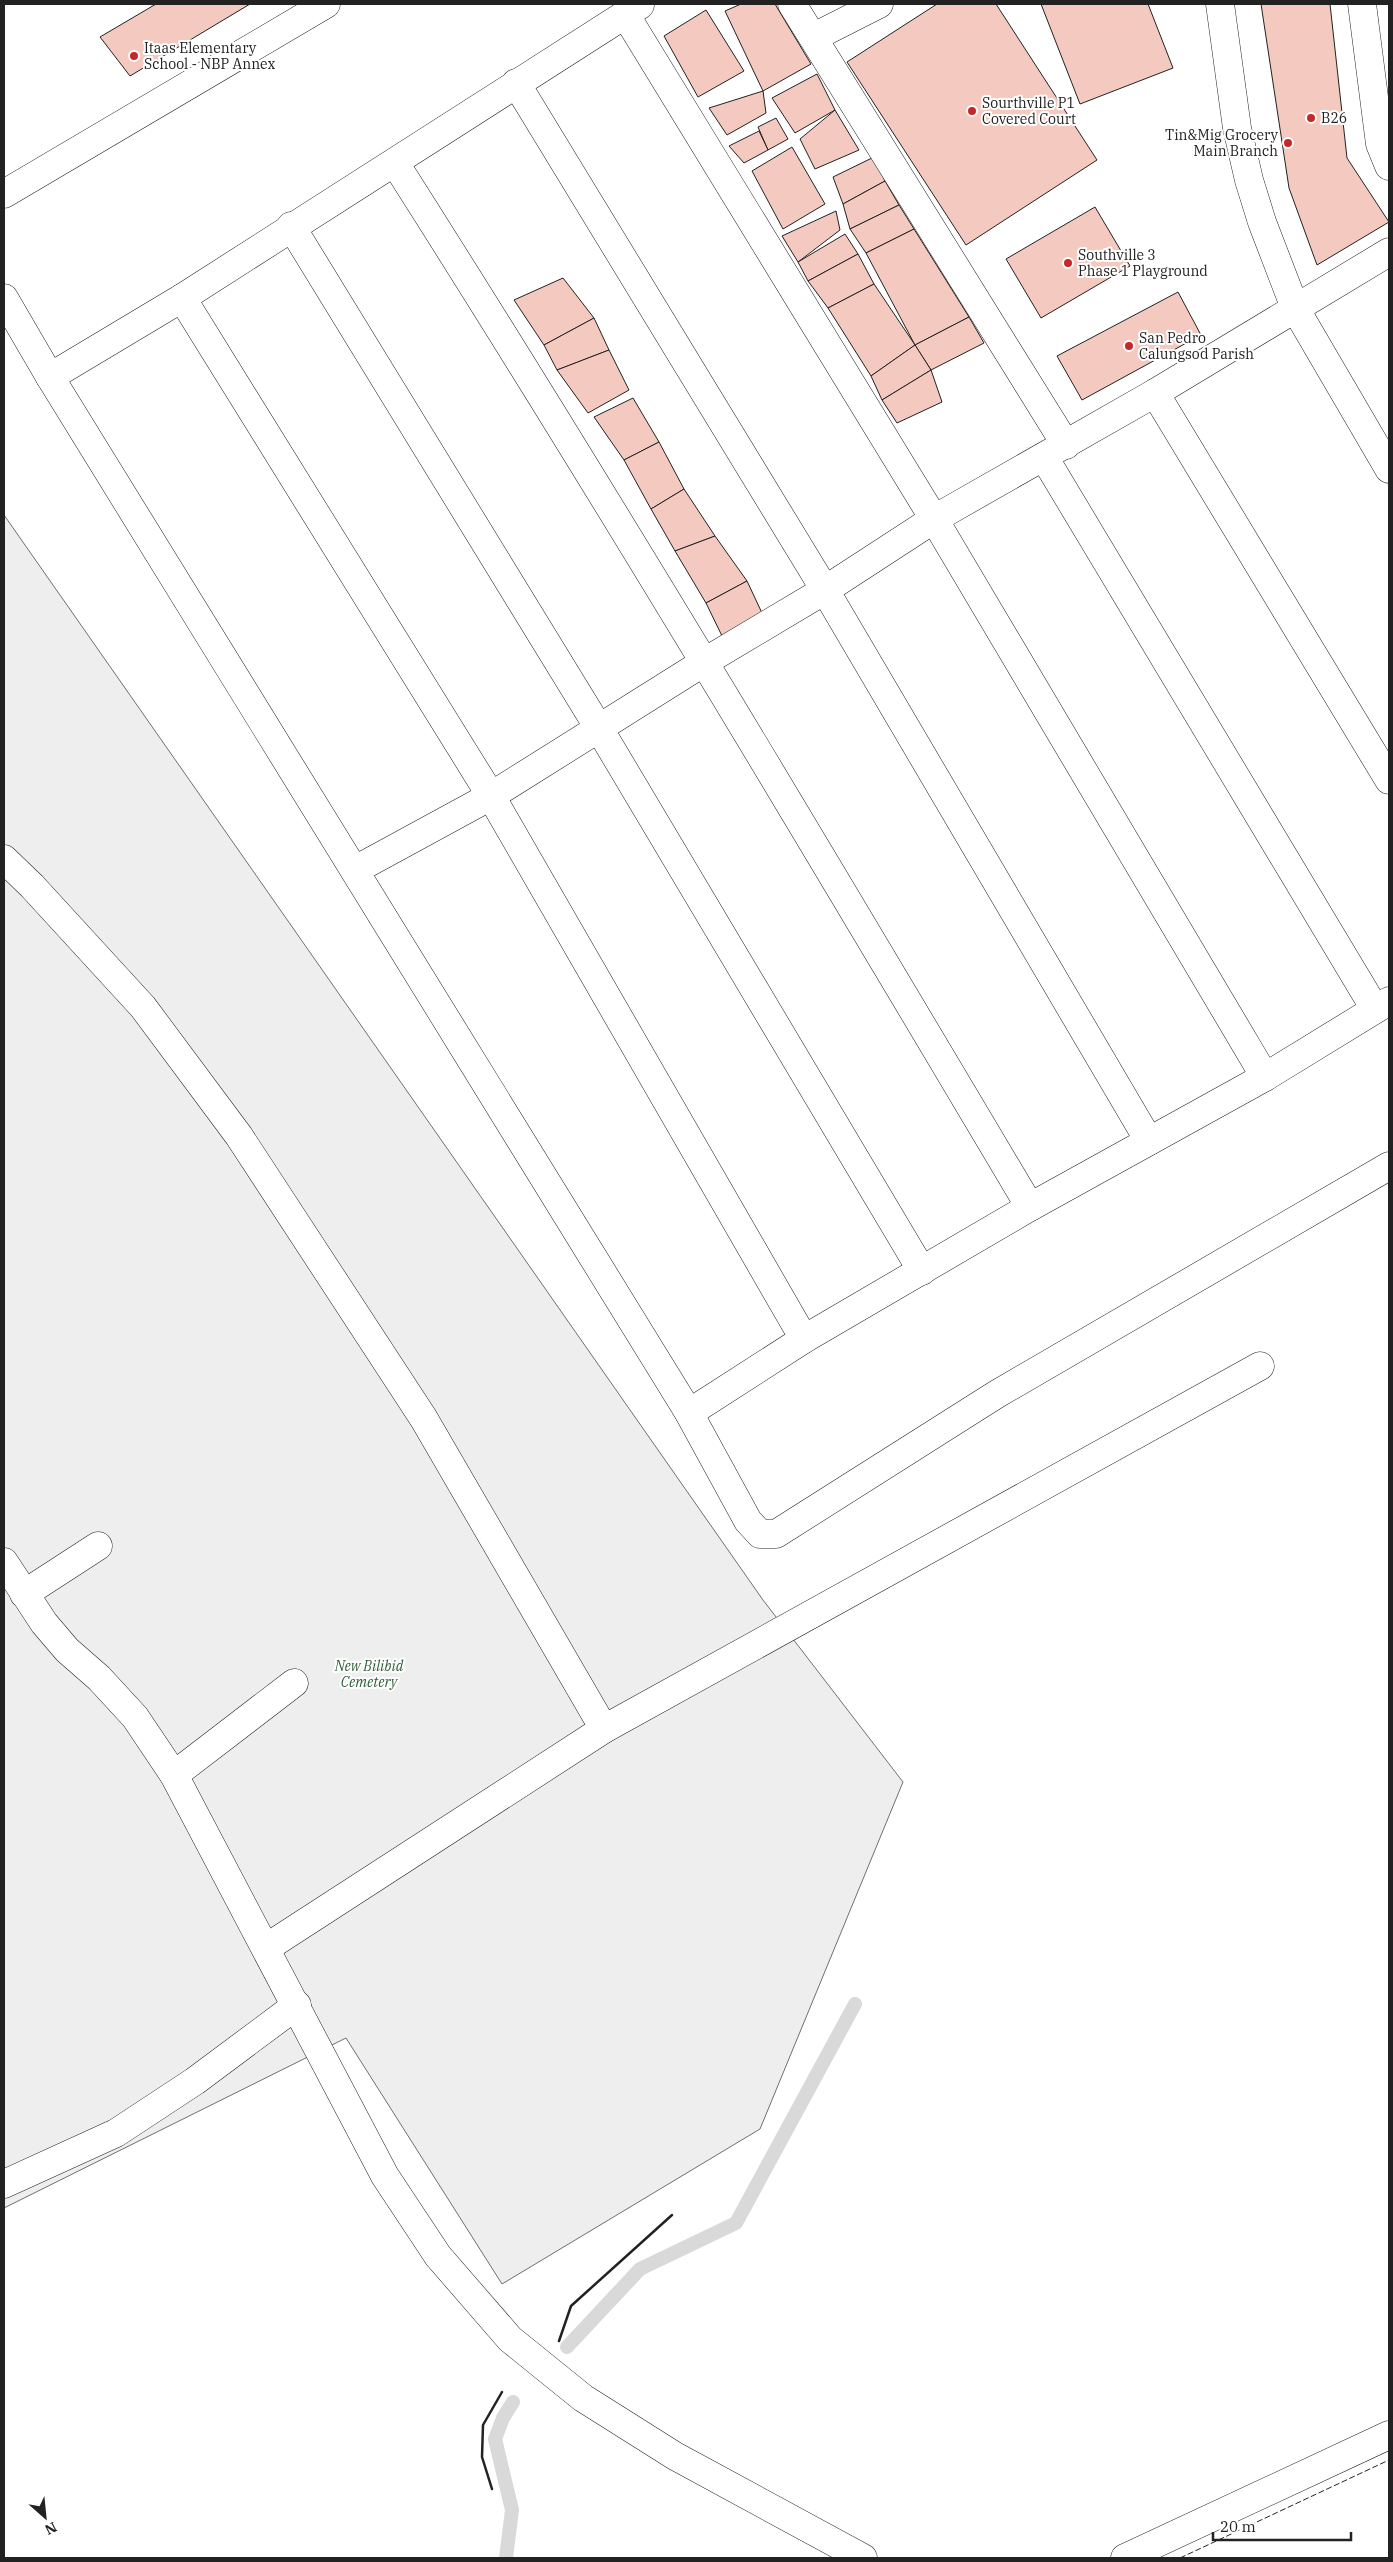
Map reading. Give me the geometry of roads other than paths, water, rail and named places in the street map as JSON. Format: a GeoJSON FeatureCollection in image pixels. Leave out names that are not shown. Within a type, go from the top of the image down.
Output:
{"type":"FeatureCollection","features":[{"type":"Feature","properties":{"kind":"street"},"geometry":{"type":"LineString","coordinates":[[4,194],[326,4]]}},
{"type":"Feature","properties":{"kind":"street"},"geometry":{"type":"LineString","coordinates":[[689,1413],[804,1339],[1030,1207],[1265,1077],[1382,1005],[1055,451],[814,37],[792,4]]}},
{"type":"Feature","properties":{"kind":"street"},"geometry":{"type":"LineString","coordinates":[[814,37],[879,4]]}},
{"type":"Feature","properties":{"kind":"street"},"geometry":{"type":"LineString","coordinates":[[1220,4],[1238,128],[1249,180],[1262,222],[1295,308],[1389,469]]}},
{"type":"Feature","properties":{"kind":"street"},"geometry":{"type":"LineString","coordinates":[[1362,4],[1380,144],[1389,166]]}},
{"type":"Feature","properties":{"kind":"street"},"geometry":{"type":"LineString","coordinates":[[50,377],[182,298],[291,226],[395,163],[633,9],[1265,1077]]}},
{"type":"Feature","properties":{"kind":"street"},"geometry":{"type":"LineString","coordinates":[[516,83],[825,590],[1150,1141]]}},
{"type":"Feature","properties":{"kind":"street"},"geometry":{"type":"LineString","coordinates":[[395,163],[527,370],[706,662],[1030,1207]]}},
{"type":"Feature","properties":{"kind":"street"},"geometry":{"type":"LineString","coordinates":[[291,226],[600,730],[922,1271]]}},
{"type":"Feature","properties":{"kind":"street"},"geometry":{"type":"LineString","coordinates":[[355,870],[491,796],[825,590],[934,519],[1155,393],[1389,252]]}},
{"type":"Feature","properties":{"kind":"street"},"geometry":{"type":"LineString","coordinates":[[4,298],[50,377],[689,1413],[748,1521],[760,1534],[776,1534],[997,1394],[1389,1166]]}},
{"type":"Feature","properties":{"kind":"street"},"geometry":{"type":"LineString","coordinates":[[182,298],[491,796],[804,1339]]}},
{"type":"Feature","properties":{"kind":"street"},"geometry":{"type":"LineString","coordinates":[[1155,393],[1389,780]]}},
{"type":"Feature","properties":{"kind":"street"},"geometry":{"type":"LineString","coordinates":[[4,859],[32,886],[142,1007],[239,1136],[424,1419],[604,1729]]}},
{"type":"Feature","properties":{"kind":"street"},"geometry":{"type":"LineString","coordinates":[[266,1948],[604,1729],[1260,1366]]}},
{"type":"Feature","properties":{"kind":"street"},"geometry":{"type":"LineString","coordinates":[[24,1594],[98,1546]]}},
{"type":"Feature","properties":{"kind":"street"},"geometry":{"type":"LineString","coordinates":[[4,1562],[24,1594],[67,1650],[99,1678],[135,1717],[174,1775],[297,2005],[385,2176],[438,2256],[510,2339],[583,2398],[675,2456],[863,2558]]}},
{"type":"Feature","properties":{"kind":"street"},"geometry":{"type":"LineString","coordinates":[[174,1775],[294,1683]]}},
{"type":"Feature","properties":{"kind":"street"},"geometry":{"type":"LineString","coordinates":[[4,2184],[116,2133],[195,2081],[297,2005]]}},
{"type":"Feature","properties":{"kind":"street"},"geometry":{"type":"LineString","coordinates":[[1125,2558],[1389,2435]]}},
{"type":"Feature","properties":{"kind":"waterway"},"geometry":{"type":"LineString","coordinates":[[567,2347],[640,2269],[736,2223],[855,2004]]}},
{"type":"Feature","properties":{"kind":"waterway"},"geometry":{"type":"LineString","coordinates":[[506,2558],[512,2510],[495,2439],[503,2418],[513,2402]]}},
{"type":"Feature","properties":{"kind":"place","name":"Itaas Elementary School - NBP Annex"},"geometry":{"type":"Point","coordinates":[134,56]}},
{"type":"Feature","properties":{"kind":"place","name":"Sourthville P1 Covered Court"},"geometry":{"type":"Point","coordinates":[972,111]}},
{"type":"Feature","properties":{"kind":"place","name":"B26"},"geometry":{"type":"Point","coordinates":[1311,118]}},
{"type":"Feature","properties":{"kind":"place","name":"Tin&Mig Grocery Main Branch"},"geometry":{"type":"Point","coordinates":[1288,143]}},
{"type":"Feature","properties":{"kind":"place","name":"Southville 3 Phase 1 Playground"},"geometry":{"type":"Point","coordinates":[1068,263]}},
{"type":"Feature","properties":{"kind":"place","name":"San Pedro Calungsod Parish"},"geometry":{"type":"Point","coordinates":[1129,346]}},
{"type":"Feature","properties":{"kind":"park label","name":"New Bilibid Cemetery"},"geometry":{"type":"Point","coordinates":[369,1674]}}]}
